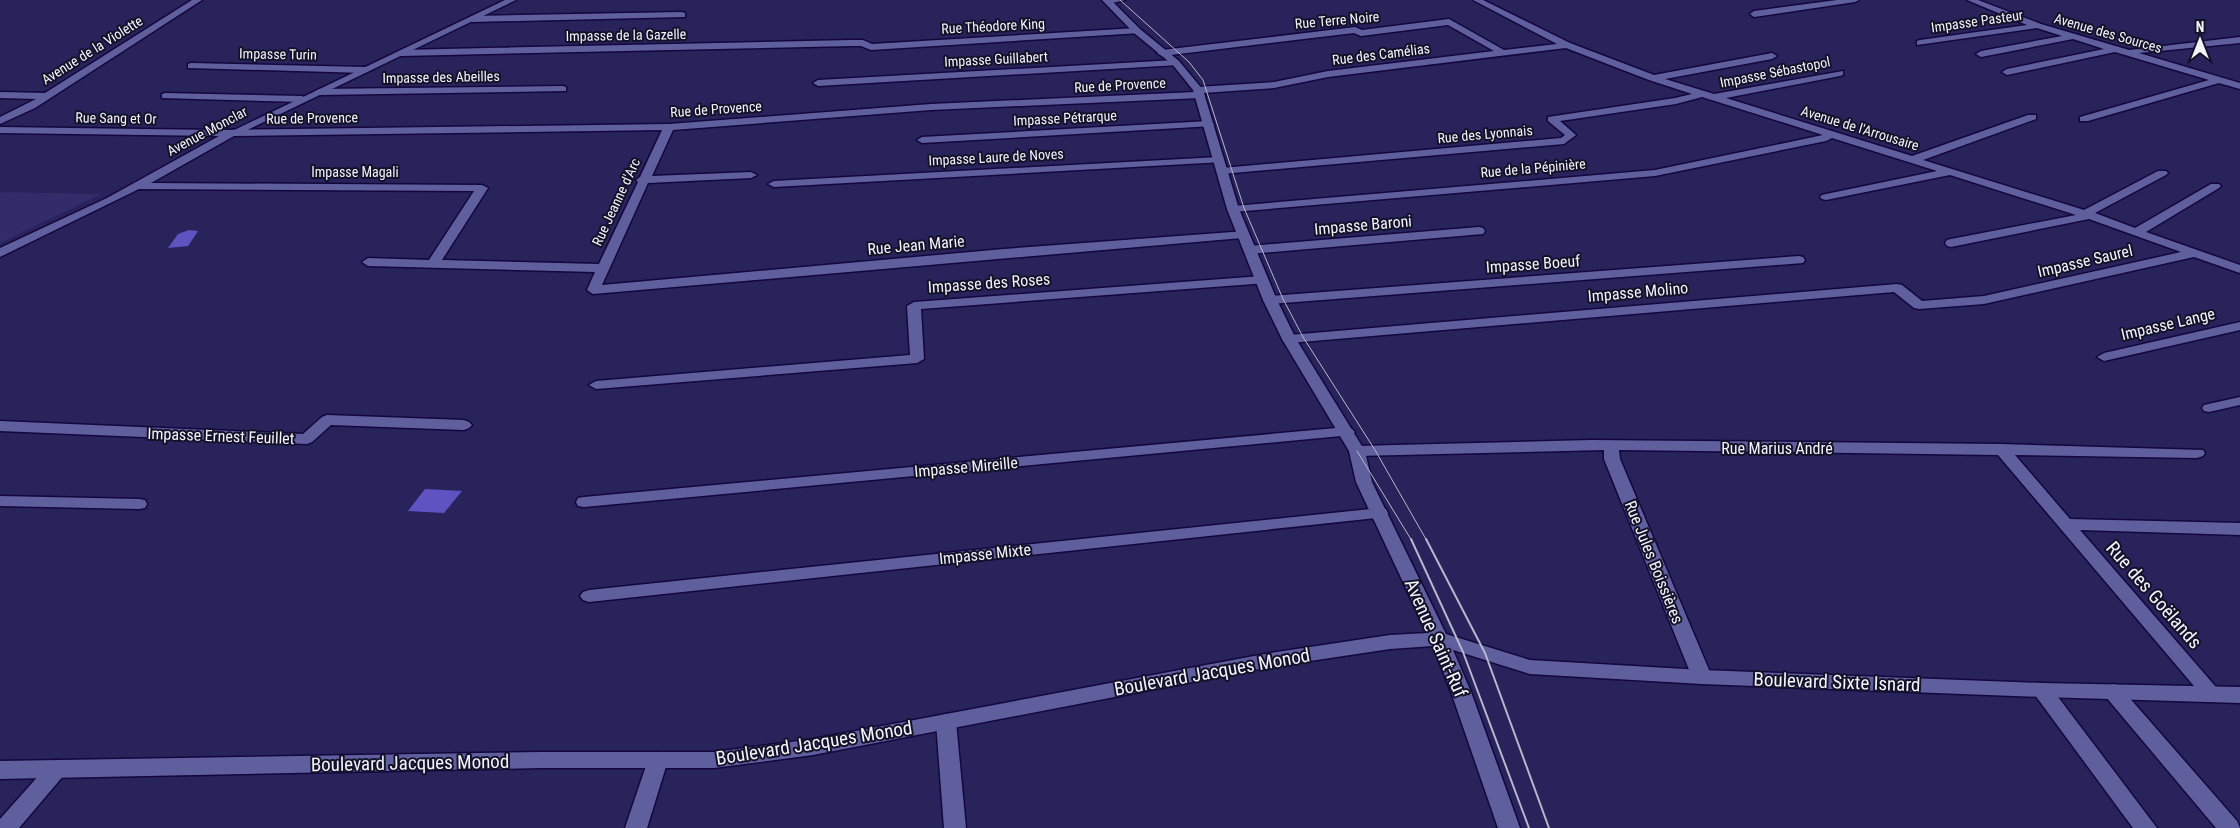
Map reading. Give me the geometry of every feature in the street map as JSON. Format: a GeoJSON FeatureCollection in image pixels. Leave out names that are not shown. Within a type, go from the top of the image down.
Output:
{"type":"FeatureCollection","features":[{"type":"Feature","properties":{"kind":"street","name":"Avenue de la Violette"},"geometry":{"type":"LineString","coordinates":[[0,121],[46,96],[198,0]]}},
{"type":"Feature","properties":{"kind":"street","name":"Avenue Monclar"},"geometry":{"type":"LineString","coordinates":[[0,253],[138,186],[232,133],[512,0]]}},
{"type":"Feature","properties":{"kind":"street"},"geometry":{"type":"LineString","coordinates":[[1107,1],[1122,0]]}},
{"type":"Feature","properties":{"kind":"street","name":"Avenue de l'Arrousaire"},"geometry":{"type":"LineString","coordinates":[[1477,0],[1567,44],[1652,78],[1915,159],[2088,215],[2240,269]]}},
{"type":"Feature","properties":{"kind":"street"},"geometry":{"type":"LineString","coordinates":[[1754,14],[1855,0]]}},
{"type":"Feature","properties":{"kind":"street","name":"Avenue des Sources"},"geometry":{"type":"LineString","coordinates":[[1971,0],[2038,26],[2240,86]]}},
{"type":"Feature","properties":{"kind":"street"},"geometry":{"type":"LineString","coordinates":[[1107,1],[1137,31],[1176,63],[1199,92]]}},
{"type":"Feature","properties":{"kind":"street"},"geometry":{"type":"LineString","coordinates":[[472,19],[682,15]]}},
{"type":"Feature","properties":{"kind":"street","name":"Rue Terre Noire"},"geometry":{"type":"LineString","coordinates":[[1162,53],[1355,30],[1360,33],[1449,22],[1505,54]]}},
{"type":"Feature","properties":{"kind":"street","name":"Impasse Pasteur"},"geometry":{"type":"LineString","coordinates":[[1920,43],[2038,26]]}},
{"type":"Feature","properties":{"kind":"street","name":"Rue Théodore King"},"geometry":{"type":"LineString","coordinates":[[851,43],[863,43],[872,47],[1137,31]]}},
{"type":"Feature","properties":{"kind":"street"},"geometry":{"type":"LineString","coordinates":[[1981,54],[2075,37]]}},
{"type":"Feature","properties":{"kind":"street"},"geometry":{"type":"LineString","coordinates":[[2126,52],[2240,40]]}},
{"type":"Feature","properties":{"kind":"street","name":"Impasse de la Gazelle"},"geometry":{"type":"LineString","coordinates":[[401,53],[851,43]]}},
{"type":"Feature","properties":{"kind":"street","name":"Rue des Camélias"},"geometry":{"type":"LineString","coordinates":[[1199,92],[1274,85],[1328,74],[1505,54],[1567,44]]}},
{"type":"Feature","properties":{"kind":"street"},"geometry":{"type":"LineString","coordinates":[[2007,72],[2116,49]]}},
{"type":"Feature","properties":{"kind":"street"},"geometry":{"type":"LineString","coordinates":[[1652,78],[1772,56]]}},
{"type":"Feature","properties":{"kind":"street","name":"Impasse Guillabert"},"geometry":{"type":"LineString","coordinates":[[818,83],[1176,63]]}},
{"type":"Feature","properties":{"kind":"street","name":"Impasse Turin"},"geometry":{"type":"LineString","coordinates":[[191,66],[365,70]]}},
{"type":"Feature","properties":{"kind":"street","name":"Impasse Sébastopol"},"geometry":{"type":"LineString","coordinates":[[1715,97],[1840,73]]}},
{"type":"Feature","properties":{"kind":"street"},"geometry":{"type":"LineString","coordinates":[[2084,119],[2219,80]]}},
{"type":"Feature","properties":{"kind":"street","name":"Impasse des Abeilles"},"geometry":{"type":"LineString","coordinates":[[319,92],[563,89]]}},
{"type":"Feature","properties":{"kind":"street","name":"Avenue Saint-Ruf"},"geometry":{"type":"LineString","coordinates":[[1199,92],[1242,234],[1270,300],[1289,338],[1357,451],[1364,482],[1439,639],[1461,692],[1509,828]]}},
{"type":"Feature","properties":{"kind":"street","name":"Rue de Provence"},"geometry":{"type":"LineString","coordinates":[[232,133],[669,127],[931,107],[1199,92]]}},
{"type":"Feature","properties":{"kind":"street","name":"Rue des Lyonnais"},"geometry":{"type":"LineString","coordinates":[[1220,166],[1564,141],[1571,135],[1552,119],[1676,101],[1702,94]]}},
{"type":"Feature","properties":{"kind":"street"},"geometry":{"type":"LineString","coordinates":[[0,96],[46,96]]}},
{"type":"Feature","properties":{"kind":"street"},"geometry":{"type":"LineString","coordinates":[[165,96],[302,99]]}},
{"type":"Feature","properties":{"kind":"street"},"geometry":{"type":"LineString","coordinates":[[1915,159],[2032,117]]}},
{"type":"Feature","properties":{"kind":"street","name":"Impasse Pétrarque"},"geometry":{"type":"LineString","coordinates":[[922,140],[1209,124]]}},
{"type":"Feature","properties":{"kind":"street","name":"Rue Jeanne d'Arc"},"geometry":{"type":"LineString","coordinates":[[593,290],[642,180],[669,127]]}},
{"type":"Feature","properties":{"kind":"street","name":"Rue Sang et Or"},"geometry":{"type":"LineString","coordinates":[[0,130],[232,133]]}},
{"type":"Feature","properties":{"kind":"street","name":"Rue de la Pépinière"},"geometry":{"type":"LineString","coordinates":[[1233,209],[1655,173],[1826,138],[1831,134]]}},
{"type":"Feature","properties":{"kind":"street","name":"Impasse Laure de Noves"},"geometry":{"type":"LineString","coordinates":[[774,184],[1220,166]]}},
{"type":"Feature","properties":{"kind":"street"},"geometry":{"type":"LineString","coordinates":[[1826,197],[1951,172]]}},
{"type":"Feature","properties":{"kind":"street"},"geometry":{"type":"LineString","coordinates":[[1951,243],[2088,215],[2162,173]]}},
{"type":"Feature","properties":{"kind":"street"},"geometry":{"type":"LineString","coordinates":[[642,180],[751,175]]}},
{"type":"Feature","properties":{"kind":"street","name":"Impasse Magali"},"geometry":{"type":"LineString","coordinates":[[138,186],[482,188],[433,264]]}},
{"type":"Feature","properties":{"kind":"street"},"geometry":{"type":"LineString","coordinates":[[2136,232],[2215,186]]}},
{"type":"Feature","properties":{"kind":"street","name":"Impasse Baroni"},"geometry":{"type":"LineString","coordinates":[[1249,250],[1479,231]]}},
{"type":"Feature","properties":{"kind":"street","name":"Rue Jean Marie"},"geometry":{"type":"LineString","coordinates":[[593,290],[1004,253],[1242,234]]}},
{"type":"Feature","properties":{"kind":"street","name":"Impasse Saurel"},"geometry":{"type":"LineString","coordinates":[[1984,300],[2194,253]]}},
{"type":"Feature","properties":{"kind":"street","name":"Impasse Boeuf"},"geometry":{"type":"LineString","coordinates":[[1270,300],[1799,260]]}},
{"type":"Feature","properties":{"kind":"street"},"geometry":{"type":"LineString","coordinates":[[368,262],[602,268]]}},
{"type":"Feature","properties":{"kind":"street","name":"Impasse des Roses"},"geometry":{"type":"LineString","coordinates":[[596,385],[917,359],[914,306],[1262,280]]}},
{"type":"Feature","properties":{"kind":"street","name":"Impasse Molino"},"geometry":{"type":"LineString","coordinates":[[1289,338],[1897,288],[1919,305],[1984,300]]}},
{"type":"Feature","properties":{"kind":"street","name":"Impasse Lange"},"geometry":{"type":"LineString","coordinates":[[2104,356],[2240,326]]}},
{"type":"Feature","properties":{"kind":"street"},"geometry":{"type":"LineString","coordinates":[[2209,408],[2240,401]]}},
{"type":"Feature","properties":{"kind":"street","name":"Impasse Ernest Feuillet"},"geometry":{"type":"LineString","coordinates":[[0,426],[307,439],[327,420],[464,425]]}},
{"type":"Feature","properties":{"kind":"street","name":"Impasse Mireille"},"geometry":{"type":"LineString","coordinates":[[584,502],[1347,432]]}},
{"type":"Feature","properties":{"kind":"street","name":"Rue Marius André"},"geometry":{"type":"LineString","coordinates":[[1357,451],[1612,446],[2197,453]]}},
{"type":"Feature","properties":{"kind":"street","name":"Rue Jules Boissières"},"geometry":{"type":"LineString","coordinates":[[1612,446],[1612,459],[1702,677]]}},
{"type":"Feature","properties":{"kind":"street","name":"Rue des Goëlands"},"geometry":{"type":"LineString","coordinates":[[2001,450],[2212,694]]}},
{"type":"Feature","properties":{"kind":"street"},"geometry":{"type":"LineString","coordinates":[[0,501],[139,504]]}},
{"type":"Feature","properties":{"kind":"street","name":"Impasse Mixte"},"geometry":{"type":"LineString","coordinates":[[590,596],[1380,513]]}},
{"type":"Feature","properties":{"kind":"street","name":"Rue des Goëlands"},"geometry":{"type":"LineString","coordinates":[[2064,524],[2240,529]]}},
{"type":"Feature","properties":{"kind":"street","name":"Boulevard Sixte Isnard"},"geometry":{"type":"LineString","coordinates":[[1439,639],[1530,667],[1702,677],[2042,690],[2240,695]]}},
{"type":"Feature","properties":{"kind":"street","name":"Boulevard Jacques Monod"},"geometry":{"type":"LineString","coordinates":[[0,770],[714,760],[804,748],[1270,660],[1390,642],[1439,639]]}},
{"type":"Feature","properties":{"kind":"street"},"geometry":{"type":"LineString","coordinates":[[2042,690],[2146,828]]}},
{"type":"Feature","properties":{"kind":"street"},"geometry":{"type":"LineString","coordinates":[[2113,692],[2229,828]]}},
{"type":"Feature","properties":{"kind":"street"},"geometry":{"type":"LineString","coordinates":[[946,722],[955,828]]}},
{"type":"Feature","properties":{"kind":"street"},"geometry":{"type":"LineString","coordinates":[[636,828],[658,760]]}},
{"type":"Feature","properties":{"kind":"street"},"geometry":{"type":"LineString","coordinates":[[6,828],[57,769]]}},
{"type":"Feature","properties":{"kind":"shaded area"},"geometry":{"type":"Polygon","coordinates":[[[0,192],[101,194],[0,243],[0,192]]]}},
{"type":"Feature","properties":{"kind":"shaded area"},"geometry":{"type":"Polygon","coordinates":[[[189,230],[198,231],[188,246],[168,248],[178,234],[189,230]]]}},
{"type":"Feature","properties":{"kind":"shaded area"},"geometry":{"type":"Polygon","coordinates":[[[425,489],[462,491],[444,513],[408,511],[425,489]]]}},
{"type":"Feature","properties":{"kind":"tram line"},"geometry":{"type":"LineString","coordinates":[[1120,0],[1189,62],[1203,80],[1244,208],[1283,299],[1303,337],[1375,450],[1427,541]]}},
{"type":"Feature","properties":{"kind":"tram line"},"geometry":{"type":"LineString","coordinates":[[1357,451],[1412,540]]}},
{"type":"Feature","properties":{"kind":"tram line"},"geometry":{"type":"LineString","coordinates":[[1426,539],[1485,653],[1549,828]]}},
{"type":"Feature","properties":{"kind":"tram line"},"geometry":{"type":"LineString","coordinates":[[1412,540],[1463,652],[1529,828]]}}]}
